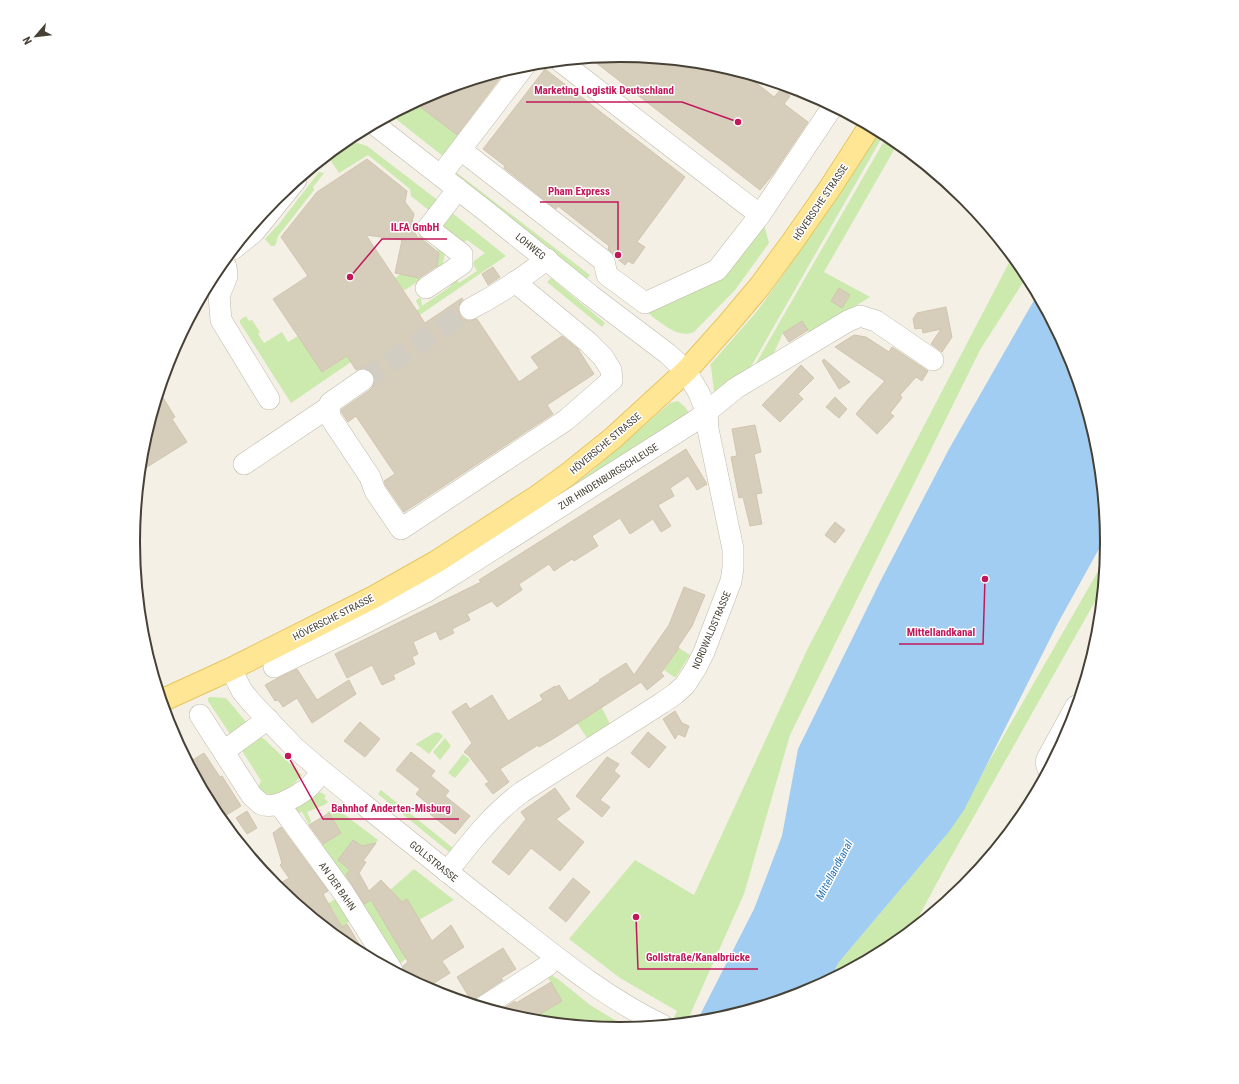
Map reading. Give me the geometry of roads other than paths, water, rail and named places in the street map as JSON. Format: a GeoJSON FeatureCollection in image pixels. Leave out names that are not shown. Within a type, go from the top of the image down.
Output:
{"type":"FeatureCollection","features":[{"type":"Feature","properties":{"kind":"main road","name":"HÖVERSCHE STRASSE"},"geometry":{"type":"LineString","coordinates":[[166,699],[231,669],[374,597],[436,562],[500,521],[567,475],[614,438],[686,371],[733,319],[788,248],[830,188],[867,131]]}},
{"type":"Feature","properties":{"kind":"street"},"geometry":{"type":"LineString","coordinates":[[565,65],[760,214]]}},
{"type":"Feature","properties":{"kind":"street"},"geometry":{"type":"LineString","coordinates":[[441,175],[520,72]]}},
{"type":"Feature","properties":{"kind":"street"},"geometry":{"type":"LineString","coordinates":[[461,150],[604,261],[607,275],[645,303],[717,270],[760,214],[830,111]]}},
{"type":"Feature","properties":{"kind":"street","name":"LOHWEG"},"geometry":{"type":"LineString","coordinates":[[378,127],[547,259],[590,296],[668,354],[686,371]]}},
{"type":"Feature","properties":{"kind":"street"},"geometry":{"type":"LineString","coordinates":[[426,288],[462,264],[462,254],[428,228],[458,189]]}},
{"type":"Feature","properties":{"kind":"street"},"geometry":{"type":"LineString","coordinates":[[470,309],[531,272],[547,259]]}},
{"type":"Feature","properties":{"kind":"street"},"geometry":{"type":"LineString","coordinates":[[226,267],[227,276],[219,296],[221,320],[269,399]]}},
{"type":"Feature","properties":{"kind":"street"},"geometry":{"type":"LineString","coordinates":[[590,296],[607,275]]}},
{"type":"Feature","properties":{"kind":"street"},"geometry":{"type":"LineString","coordinates":[[328,407],[330,417],[370,477],[376,491],[401,529],[566,420],[612,380],[611,370],[603,356],[588,342],[515,282]]}},
{"type":"Feature","properties":{"kind":"street","name":"ZUR HINDENBURGSCHLEUSE"},"geometry":{"type":"LineString","coordinates":[[274,667],[352,630],[426,592],[707,413],[736,388],[848,321],[860,316],[876,321],[933,360]]}},
{"type":"Feature","properties":{"kind":"street","name":"NORDWALDSTRASSE"},"geometry":{"type":"LineString","coordinates":[[447,872],[495,814],[507,803],[522,792],[560,772],[593,751],[675,694],[685,684],[696,668],[704,652],[726,595],[733,568],[733,549],[708,429],[707,413],[699,393],[686,371]]}},
{"type":"Feature","properties":{"kind":"street"},"geometry":{"type":"LineString","coordinates":[[244,464],[328,407],[330,402],[363,380]]}},
{"type":"Feature","properties":{"kind":"street","name":"GOLLSTRASSE"},"geometry":{"type":"LineString","coordinates":[[231,669],[242,691],[295,748],[322,771],[447,872],[604,993],[653,1021]]}},
{"type":"Feature","properties":{"kind":"street"},"geometry":{"type":"LineString","coordinates":[[200,714],[252,796],[262,805],[269,806],[278,804],[306,790],[322,771]]}},
{"type":"Feature","properties":{"kind":"street"},"geometry":{"type":"LineString","coordinates":[[224,751],[268,720]]}},
{"type":"Feature","properties":{"kind":"street"},"geometry":{"type":"LineString","coordinates":[[1047,760],[1052,750]]}},
{"type":"Feature","properties":{"kind":"street","name":"AN DER BAHN"},"geometry":{"type":"LineString","coordinates":[[278,804],[343,892],[387,962]]}},
{"type":"Feature","properties":{"kind":"street"},"geometry":{"type":"LineString","coordinates":[[488,1004],[547,966],[555,956]]}},
{"type":"Feature","properties":{"kind":"water"},"geometry":{"type":"Polygon","coordinates":[[[1034,300],[1063,358],[1083,418],[1095,479],[1100,548],[1058,623],[964,810],[948,833],[839,962],[834,971],[774,997],[744,1006],[700,1015],[754,909],[782,836],[798,749],[880,582],[949,449],[1034,300]]]}},
{"type":"Feature","properties":{"kind":"tunnel"},"geometry":{"type":"LineString","coordinates":[[363,380],[470,309]]}},
{"type":"Feature","properties":{"kind":"place","name":"Marketing Logistik Deutschland"},"geometry":{"type":"Point","coordinates":[738,122]}},
{"type":"Feature","properties":{"kind":"place","name":"Pham Express"},"geometry":{"type":"Point","coordinates":[618,255]}},
{"type":"Feature","properties":{"kind":"place","name":"ILFA GmbH"},"geometry":{"type":"Point","coordinates":[350,277]}},
{"type":"Feature","properties":{"kind":"place","name":"Mittellandkanal"},"geometry":{"type":"Point","coordinates":[985,579]}},
{"type":"Feature","properties":{"kind":"place","name":"Bahnhof Anderten-Misburg"},"geometry":{"type":"Point","coordinates":[288,756]}},
{"type":"Feature","properties":{"kind":"place","name":"Gollstraße/Kanalbrücke"},"geometry":{"type":"Point","coordinates":[636,917]}}]}
